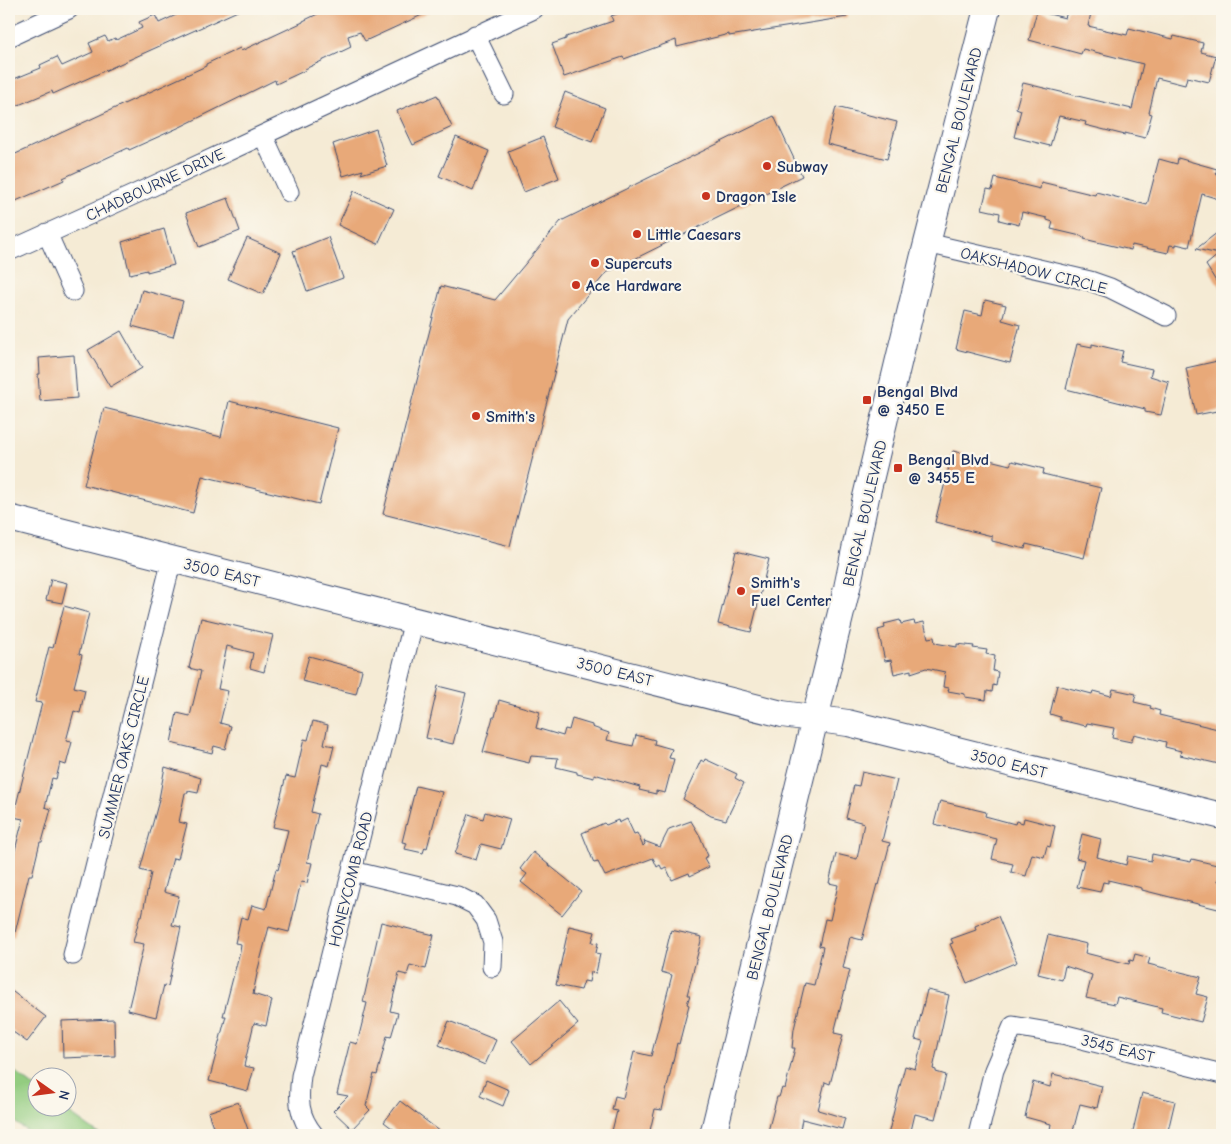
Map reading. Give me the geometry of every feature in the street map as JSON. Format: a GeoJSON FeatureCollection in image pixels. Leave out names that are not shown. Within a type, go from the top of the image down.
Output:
{"type":"FeatureCollection","features":[{"type":"Feature","properties":{"kind":"main road","name":"BENGAL BOULEVARD"},"geometry":{"type":"LineString","coordinates":[[713,1135],[847,588],[866,497],[927,243],[987,9]]}},
{"type":"Feature","properties":{"kind":"main road","name":"3500 EAST"},"geometry":{"type":"LineString","coordinates":[[9,518],[782,714],[848,723],[1222,816]]}},
{"type":"Feature","properties":{"kind":"street"},"geometry":{"type":"LineString","coordinates":[[9,37],[69,9]]}},
{"type":"Feature","properties":{"kind":"street","name":"CHADBOURNE DRIVE"},"geometry":{"type":"LineString","coordinates":[[9,251],[534,9]]}},
{"type":"Feature","properties":{"kind":"street"},"geometry":{"type":"LineString","coordinates":[[475,35],[504,94]]}},
{"type":"Feature","properties":{"kind":"street"},"geometry":{"type":"LineString","coordinates":[[262,135],[288,192]]}},
{"type":"Feature","properties":{"kind":"street"},"geometry":{"type":"LineString","coordinates":[[47,233],[73,291]]}},
{"type":"Feature","properties":{"kind":"street","name":"OAKSHADOW CIRCLE"},"geometry":{"type":"LineString","coordinates":[[927,243],[1090,281],[1110,288],[1166,316]]}},
{"type":"Feature","properties":{"kind":"street","name":"SUMMER OAKS CIRCLE"},"geometry":{"type":"LineString","coordinates":[[73,955],[172,559]]}},
{"type":"Feature","properties":{"kind":"street","name":"HONEYCOMB ROAD"},"geometry":{"type":"LineString","coordinates":[[314,1135],[305,1124],[300,1108],[301,1076],[414,620]]}},
{"type":"Feature","properties":{"kind":"street"},"geometry":{"type":"LineString","coordinates":[[352,871],[456,896],[475,906],[486,920],[493,942],[492,967]]}},
{"type":"Feature","properties":{"kind":"street","name":"3545 EAST"},"geometry":{"type":"LineString","coordinates":[[978,1135],[994,1070],[1013,1026],[1066,1034],[1222,1074]]}},
{"type":"Feature","properties":{"kind":"green space"},"geometry":{"type":"Polygon","coordinates":[[[9,1067],[28,1082],[28,1116],[74,1116],[100,1135],[33,1135],[9,1118],[9,1067]]]}},
{"type":"Feature","properties":{"kind":"building"},"geometry":{"type":"Polygon","coordinates":[[[189,9],[242,9],[53,94],[52,91],[9,109],[9,81],[41,68],[40,65],[57,57],[62,66],[93,52],[89,43],[105,36],[108,41],[115,38],[116,40],[142,28],[139,22],[155,15],[159,23],[189,9]]]}},
{"type":"Feature","properties":{"kind":"building"},"geometry":{"type":"Polygon","coordinates":[[[328,9],[435,9],[365,41],[360,32],[348,36],[351,47],[306,70],[276,84],[275,80],[180,127],[129,150],[128,148],[63,178],[64,180],[9,204],[9,157],[206,66],[206,64],[240,48],[241,51],[328,9]]]}},
{"type":"Feature","properties":{"kind":"building"},"geometry":{"type":"Polygon","coordinates":[[[632,9],[847,9],[847,17],[729,36],[729,34],[677,47],[676,40],[624,59],[623,57],[564,77],[552,44],[566,39],[566,37],[613,21],[611,16],[632,9]]]}},
{"type":"Feature","properties":{"kind":"building"},"geometry":{"type":"Polygon","coordinates":[[[1068,9],[1091,13],[1088,26],[1127,35],[1129,28],[1173,39],[1174,36],[1203,43],[1201,52],[1216,56],[1209,82],[1187,77],[1185,85],[1157,78],[1149,113],[1152,114],[1145,138],[1085,125],[1086,122],[1059,116],[1050,146],[1014,137],[1021,110],[1016,108],[1023,83],[1132,109],[1143,64],[1083,49],[1081,54],[1029,40],[1037,11],[1065,18],[1068,9]]]}},
{"type":"Feature","properties":{"kind":"building"},"geometry":{"type":"Polygon","coordinates":[[[565,92],[605,108],[592,142],[552,127],[565,92]]]}},
{"type":"Feature","properties":{"kind":"building"},"geometry":{"type":"Polygon","coordinates":[[[437,95],[452,127],[413,145],[397,111],[437,95]]]}},
{"type":"Feature","properties":{"kind":"building"},"geometry":{"type":"Polygon","coordinates":[[[836,107],[897,122],[887,159],[827,144],[836,107]]]}},
{"type":"Feature","properties":{"kind":"building"},"geometry":{"type":"Polygon","coordinates":[[[774,116],[802,176],[606,273],[568,319],[510,546],[383,514],[441,286],[495,300],[561,221],[774,116]]]}},
{"type":"Feature","properties":{"kind":"building"},"geometry":{"type":"Polygon","coordinates":[[[376,129],[387,166],[361,174],[363,170],[343,176],[333,144],[376,129]]]}},
{"type":"Feature","properties":{"kind":"building"},"geometry":{"type":"Polygon","coordinates":[[[456,137],[489,151],[473,191],[439,176],[456,137]]]}},
{"type":"Feature","properties":{"kind":"building"},"geometry":{"type":"Polygon","coordinates":[[[543,137],[559,178],[524,192],[508,151],[543,137]]]}},
{"type":"Feature","properties":{"kind":"building"},"geometry":{"type":"Polygon","coordinates":[[[1178,158],[1217,169],[1216,174],[1222,176],[1222,200],[1202,194],[1189,247],[1176,244],[1176,246],[1170,245],[1168,253],[1132,245],[1131,250],[1084,239],[1085,237],[1051,229],[1053,222],[1047,220],[1047,218],[1022,212],[1019,225],[999,220],[1000,213],[982,209],[987,189],[992,190],[995,178],[1040,189],[1041,182],[1095,195],[1096,192],[1147,205],[1159,159],[1177,164],[1178,158]]]}},
{"type":"Feature","properties":{"kind":"building"},"geometry":{"type":"Polygon","coordinates":[[[354,191],[394,209],[378,244],[338,225],[354,191]]]}},
{"type":"Feature","properties":{"kind":"building"},"geometry":{"type":"Polygon","coordinates":[[[228,198],[240,231],[199,247],[186,213],[228,198]]]}},
{"type":"Feature","properties":{"kind":"building"},"geometry":{"type":"Polygon","coordinates":[[[164,229],[174,265],[130,274],[122,242],[164,229]]]}},
{"type":"Feature","properties":{"kind":"building"},"geometry":{"type":"Polygon","coordinates":[[[1222,229],[1222,291],[1206,265],[1219,254],[1196,249],[1222,229]]]}},
{"type":"Feature","properties":{"kind":"building"},"geometry":{"type":"Polygon","coordinates":[[[328,237],[343,278],[307,291],[293,251],[328,237]]]}},
{"type":"Feature","properties":{"kind":"building"},"geometry":{"type":"Polygon","coordinates":[[[247,238],[281,253],[263,294],[228,279],[247,238]]]}},
{"type":"Feature","properties":{"kind":"building"},"geometry":{"type":"Polygon","coordinates":[[[142,290],[183,301],[173,337],[132,326],[142,290]]]}},
{"type":"Feature","properties":{"kind":"building"},"geometry":{"type":"Polygon","coordinates":[[[985,300],[1006,305],[1002,320],[1020,325],[1010,363],[956,349],[965,311],[982,315],[985,300]]]}},
{"type":"Feature","properties":{"kind":"building"},"geometry":{"type":"Polygon","coordinates":[[[121,331],[142,368],[110,387],[88,350],[121,331]]]}},
{"type":"Feature","properties":{"kind":"building"},"geometry":{"type":"Polygon","coordinates":[[[1077,344],[1092,347],[1092,344],[1123,351],[1120,362],[1152,369],[1150,376],[1169,382],[1161,415],[1145,412],[1145,409],[1066,389],[1077,344]]]}},
{"type":"Feature","properties":{"kind":"building"},"geometry":{"type":"Polygon","coordinates":[[[74,355],[77,398],[40,401],[39,358],[74,355]]]}},
{"type":"Feature","properties":{"kind":"building"},"geometry":{"type":"Polygon","coordinates":[[[1222,360],[1222,410],[1196,415],[1186,368],[1222,360]]]}},
{"type":"Feature","properties":{"kind":"building"},"geometry":{"type":"Polygon","coordinates":[[[229,401],[338,428],[319,504],[202,476],[193,513],[84,485],[104,408],[221,437],[229,401]]]}},
{"type":"Feature","properties":{"kind":"building"},"geometry":{"type":"Polygon","coordinates":[[[953,451],[1010,465],[1012,461],[1044,469],[1043,474],[1101,488],[1084,558],[1026,544],[1025,549],[992,541],[992,536],[935,522],[953,451]]]}},
{"type":"Feature","properties":{"kind":"building"},"geometry":{"type":"Polygon","coordinates":[[[736,551],[769,559],[751,632],[718,624],[736,551]]]}},
{"type":"Feature","properties":{"kind":"building"},"geometry":{"type":"Polygon","coordinates":[[[51,579],[67,583],[62,603],[46,600],[51,579]]]}},
{"type":"Feature","properties":{"kind":"building"},"geometry":{"type":"Polygon","coordinates":[[[64,606],[89,613],[79,654],[82,655],[74,687],[85,690],[80,713],[74,711],[66,741],[72,742],[66,765],[60,763],[56,779],[52,778],[45,807],[51,809],[32,875],[29,875],[14,937],[9,937],[9,853],[14,854],[23,819],[13,817],[42,703],[35,702],[49,647],[53,648],[64,606]]]}},
{"type":"Feature","properties":{"kind":"building"},"geometry":{"type":"Polygon","coordinates":[[[201,618],[273,635],[264,672],[250,668],[253,653],[227,646],[218,689],[228,691],[220,723],[231,726],[225,749],[214,746],[212,753],[171,743],[177,713],[190,716],[201,671],[189,668],[201,618]]]}},
{"type":"Feature","properties":{"kind":"building"},"geometry":{"type":"Polygon","coordinates":[[[900,620],[901,624],[914,621],[915,624],[924,622],[928,638],[934,637],[935,643],[957,647],[957,644],[974,646],[973,648],[987,650],[986,654],[995,656],[993,671],[998,672],[996,686],[993,685],[992,692],[987,691],[986,700],[965,697],[965,694],[948,691],[949,688],[943,687],[945,672],[926,668],[911,673],[911,670],[894,674],[891,660],[885,661],[878,630],[885,628],[884,624],[900,620]]]}},
{"type":"Feature","properties":{"kind":"building"},"geometry":{"type":"Polygon","coordinates":[[[309,656],[362,670],[356,694],[302,681],[309,656]]]}},
{"type":"Feature","properties":{"kind":"building"},"geometry":{"type":"Polygon","coordinates":[[[1057,685],[1092,694],[1093,691],[1111,696],[1113,689],[1136,694],[1134,702],[1151,706],[1150,708],[1160,711],[1159,715],[1222,730],[1222,751],[1219,764],[1180,755],[1181,751],[1165,747],[1166,742],[1134,734],[1131,742],[1112,738],[1114,728],[1087,723],[1086,726],[1060,720],[1060,717],[1050,714],[1057,685]]]}},
{"type":"Feature","properties":{"kind":"building"},"geometry":{"type":"Polygon","coordinates":[[[438,686],[466,693],[453,744],[426,738],[438,686]]]}},
{"type":"Feature","properties":{"kind":"building"},"geometry":{"type":"Polygon","coordinates":[[[499,700],[540,712],[536,728],[563,736],[565,729],[569,730],[572,719],[609,733],[607,740],[633,746],[636,735],[655,740],[654,744],[672,749],[669,758],[674,759],[665,793],[656,791],[656,794],[639,790],[640,787],[594,774],[594,778],[577,774],[577,772],[556,767],[558,758],[531,756],[529,763],[483,752],[499,700]]]}},
{"type":"Feature","properties":{"kind":"building"},"geometry":{"type":"Polygon","coordinates":[[[313,721],[328,725],[324,744],[334,746],[329,766],[322,764],[311,812],[318,814],[307,862],[312,863],[307,883],[301,882],[289,932],[269,927],[258,969],[253,994],[272,1000],[266,1026],[254,1023],[244,1066],[254,1068],[248,1091],[209,1081],[240,951],[241,944],[235,943],[241,917],[248,919],[252,905],[266,909],[288,830],[273,827],[286,776],[295,778],[304,739],[308,740],[313,721]]]}},
{"type":"Feature","properties":{"kind":"building"},"geometry":{"type":"Polygon","coordinates":[[[705,759],[737,774],[735,778],[744,783],[726,820],[711,816],[683,799],[701,760],[704,762],[705,759]]]}},
{"type":"Feature","properties":{"kind":"building"},"geometry":{"type":"Polygon","coordinates":[[[165,767],[201,778],[198,793],[188,791],[188,793],[185,793],[179,822],[187,824],[178,859],[173,858],[164,892],[179,896],[172,925],[181,927],[168,986],[164,985],[156,1017],[128,1010],[144,944],[133,942],[140,916],[142,916],[151,873],[140,870],[158,804],[165,767]]]}},
{"type":"Feature","properties":{"kind":"building"},"geometry":{"type":"Polygon","coordinates":[[[862,772],[897,780],[882,841],[890,843],[879,885],[877,884],[862,940],[850,937],[843,968],[850,970],[834,1033],[843,1035],[830,1084],[825,1082],[818,1110],[845,1118],[842,1129],[802,1119],[799,1135],[767,1135],[777,1097],[779,1097],[782,1088],[785,1089],[795,1048],[792,1048],[794,1029],[805,983],[814,985],[823,947],[819,946],[825,919],[830,920],[838,885],[829,883],[836,854],[857,859],[864,823],[846,818],[854,785],[859,786],[862,772]]]}},
{"type":"Feature","properties":{"kind":"building"},"geometry":{"type":"Polygon","coordinates":[[[416,786],[442,792],[427,848],[425,847],[423,853],[405,849],[407,843],[402,842],[416,786]]]}},
{"type":"Feature","properties":{"kind":"building"},"geometry":{"type":"Polygon","coordinates":[[[940,801],[986,812],[985,816],[1015,824],[1016,821],[1023,823],[1024,818],[1055,826],[1050,847],[1047,846],[1044,857],[1032,854],[1026,876],[1011,872],[1013,864],[992,859],[997,839],[934,824],[940,801]]]}},
{"type":"Feature","properties":{"kind":"building"},"geometry":{"type":"Polygon","coordinates":[[[485,812],[510,819],[501,849],[481,844],[476,860],[455,854],[469,814],[483,819],[485,812]]]}},
{"type":"Feature","properties":{"kind":"building"},"geometry":{"type":"Polygon","coordinates":[[[627,819],[634,834],[637,833],[643,846],[645,844],[644,841],[660,847],[669,829],[691,821],[700,836],[708,856],[704,858],[709,867],[690,876],[689,873],[672,880],[666,867],[662,869],[660,865],[657,867],[653,858],[605,876],[598,862],[594,863],[582,833],[604,823],[606,825],[618,820],[619,823],[627,819]]]}},
{"type":"Feature","properties":{"kind":"building"},"geometry":{"type":"Polygon","coordinates":[[[1082,834],[1101,839],[1097,857],[1126,865],[1128,856],[1151,861],[1152,854],[1191,862],[1192,859],[1221,866],[1218,881],[1222,882],[1222,910],[1108,880],[1108,883],[1103,882],[1100,892],[1077,887],[1084,860],[1076,858],[1082,834]]]}},
{"type":"Feature","properties":{"kind":"building"},"geometry":{"type":"Polygon","coordinates":[[[533,852],[581,891],[562,915],[521,882],[527,874],[520,869],[533,852]]]}},
{"type":"Feature","properties":{"kind":"building"},"geometry":{"type":"Polygon","coordinates":[[[998,916],[1017,962],[967,983],[950,944],[953,943],[951,939],[976,930],[975,926],[998,916]]]}},
{"type":"Feature","properties":{"kind":"building"},"geometry":{"type":"Polygon","coordinates":[[[381,922],[434,935],[426,969],[410,965],[407,975],[399,973],[390,1011],[398,1013],[391,1037],[387,1036],[377,1075],[374,1074],[366,1106],[370,1110],[352,1129],[333,1111],[348,1096],[337,1094],[350,1042],[357,1044],[367,1003],[363,1002],[381,922]]]}},
{"type":"Feature","properties":{"kind":"building"},"geometry":{"type":"Polygon","coordinates":[[[569,926],[595,932],[592,942],[598,943],[596,953],[600,954],[596,973],[591,972],[589,982],[584,981],[581,990],[556,985],[569,926]]]}},
{"type":"Feature","properties":{"kind":"building"},"geometry":{"type":"Polygon","coordinates":[[[671,930],[702,937],[687,995],[690,995],[687,1004],[689,1005],[679,1044],[677,1043],[662,1110],[655,1109],[649,1135],[611,1135],[617,1111],[612,1110],[615,1096],[623,1098],[634,1052],[651,1056],[672,975],[661,972],[671,930]]]}},
{"type":"Feature","properties":{"kind":"building"},"geometry":{"type":"Polygon","coordinates":[[[1048,935],[1087,944],[1085,953],[1129,964],[1130,960],[1133,961],[1135,954],[1150,958],[1148,964],[1201,977],[1196,994],[1208,997],[1201,1022],[1161,1012],[1162,1008],[1117,997],[1115,1004],[1086,998],[1092,975],[1065,966],[1062,980],[1038,974],[1048,935]]]}},
{"type":"Feature","properties":{"kind":"building"},"geometry":{"type":"Polygon","coordinates":[[[9,989],[46,1017],[27,1042],[9,1029],[9,989]]]}},
{"type":"Feature","properties":{"kind":"building"},"geometry":{"type":"Polygon","coordinates":[[[927,990],[949,995],[933,1069],[946,1075],[935,1119],[915,1114],[910,1135],[888,1135],[905,1066],[915,1069],[923,1041],[915,1039],[927,990]]]}},
{"type":"Feature","properties":{"kind":"building"},"geometry":{"type":"Polygon","coordinates":[[[559,1001],[578,1024],[531,1064],[512,1041],[559,1001]]]}},
{"type":"Feature","properties":{"kind":"building"},"geometry":{"type":"Polygon","coordinates":[[[114,1019],[115,1056],[63,1058],[62,1021],[114,1019]]]}},
{"type":"Feature","properties":{"kind":"building"},"geometry":{"type":"Polygon","coordinates":[[[449,1021],[496,1040],[485,1065],[439,1045],[449,1021]]]}},
{"type":"Feature","properties":{"kind":"building"},"geometry":{"type":"Polygon","coordinates":[[[1053,1074],[1102,1086],[1097,1108],[1080,1104],[1072,1135],[1049,1135],[1051,1124],[1025,1117],[1033,1082],[1050,1087],[1053,1074]]]}},
{"type":"Feature","properties":{"kind":"building"},"geometry":{"type":"Polygon","coordinates":[[[486,1080],[509,1090],[503,1106],[480,1096],[486,1080]]]}},
{"type":"Feature","properties":{"kind":"building"},"geometry":{"type":"Polygon","coordinates":[[[1142,1093],[1175,1101],[1167,1135],[1132,1135],[1142,1093]]]}},
{"type":"Feature","properties":{"kind":"building"},"geometry":{"type":"Polygon","coordinates":[[[400,1101],[445,1135],[401,1135],[384,1122],[400,1101]]]}},
{"type":"Feature","properties":{"kind":"building"},"geometry":{"type":"Polygon","coordinates":[[[238,1102],[250,1135],[216,1135],[208,1112],[238,1102]]]}},
{"type":"Feature","properties":{"kind":"place","name":"Subway"},"geometry":{"type":"Point","coordinates":[767,166]}},
{"type":"Feature","properties":{"kind":"place","name":"Dragon Isle"},"geometry":{"type":"Point","coordinates":[706,196]}},
{"type":"Feature","properties":{"kind":"place","name":"Little Caesars"},"geometry":{"type":"Point","coordinates":[637,234]}},
{"type":"Feature","properties":{"kind":"place","name":"Supercuts"},"geometry":{"type":"Point","coordinates":[595,263]}},
{"type":"Feature","properties":{"kind":"place","name":"Ace Hardware"},"geometry":{"type":"Point","coordinates":[576,285]}},
{"type":"Feature","properties":{"kind":"place","name":"Bengal Blvd @ 3450 E"},"geometry":{"type":"Point","coordinates":[867,400]}},
{"type":"Feature","properties":{"kind":"place","name":"Smith's"},"geometry":{"type":"Point","coordinates":[476,416]}},
{"type":"Feature","properties":{"kind":"place","name":"Bengal Blvd @ 3455 E"},"geometry":{"type":"Point","coordinates":[898,468]}},
{"type":"Feature","properties":{"kind":"place","name":"Smith's Fuel Center"},"geometry":{"type":"Point","coordinates":[741,591]}}]}
